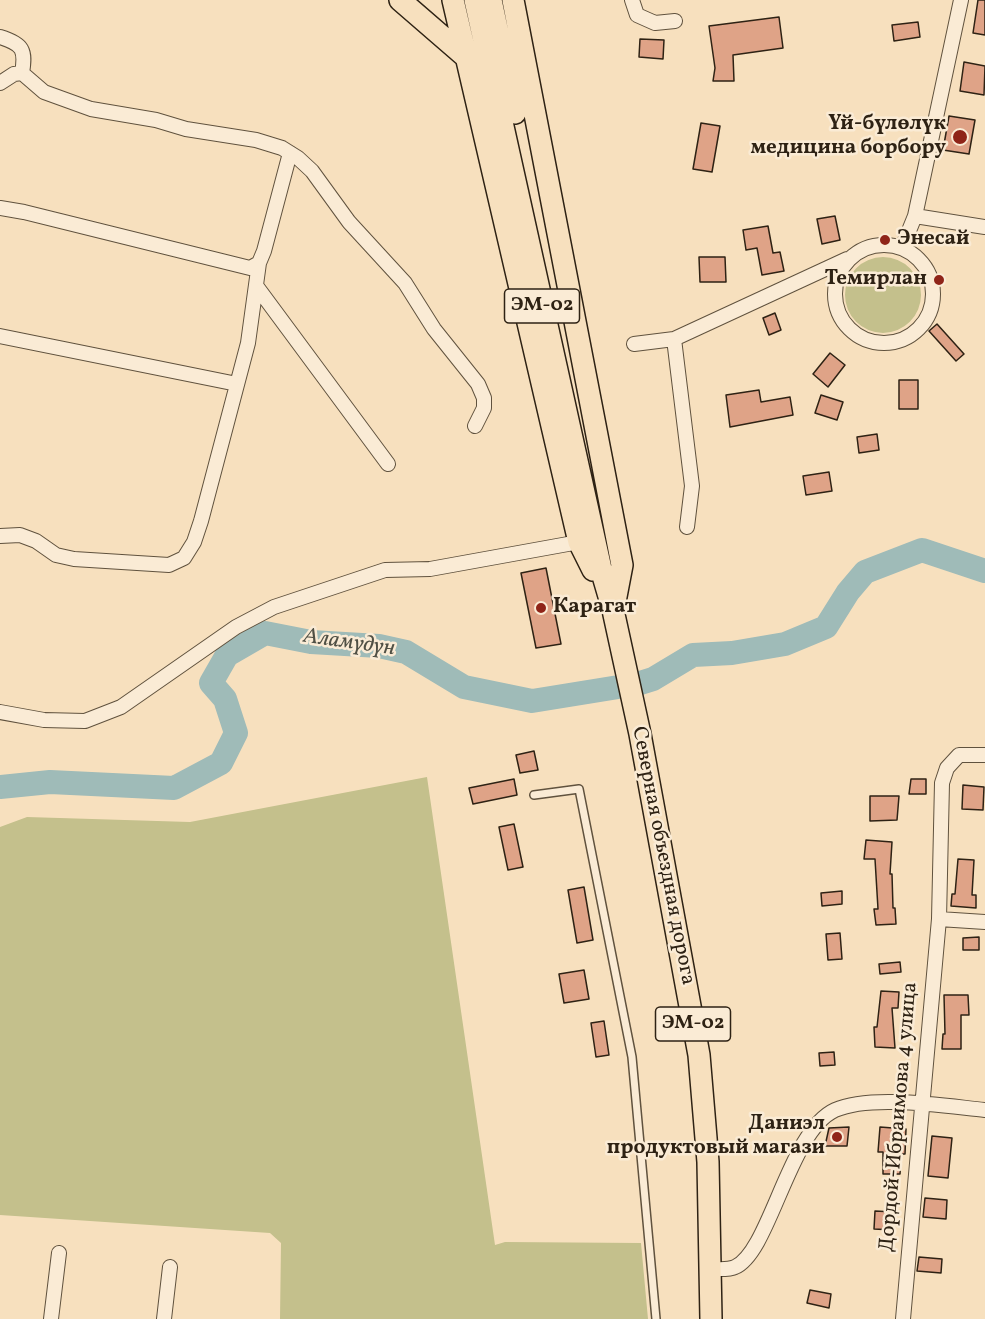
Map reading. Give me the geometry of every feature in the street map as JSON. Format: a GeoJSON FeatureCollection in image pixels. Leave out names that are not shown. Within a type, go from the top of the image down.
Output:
{"type":"FeatureCollection","features":[{"type":"Feature","properties":{"kind":"highway"},"geometry":{"type":"LineString","coordinates":[[400,0],[468,58]]}},
{"type":"Feature","properties":{"kind":"highway"},"geometry":{"type":"LineString","coordinates":[[453,0],[579,542],[615,618]]}},
{"type":"Feature","properties":{"kind":"highway","name":"Северная объездная дорога"},"geometry":{"type":"LineString","coordinates":[[475,0],[640,734],[699,1055],[708,1162],[712,1269],[711,1319]]}},
{"type":"Feature","properties":{"kind":"highway","name":"Северная объездная дорога"},"geometry":{"type":"LineString","coordinates":[[490,0],[612,568],[615,618]]}},
{"type":"Feature","properties":{"kind":"highway"},"geometry":{"type":"LineString","coordinates":[[513,0],[622,565],[615,618]]}},
{"type":"Feature","properties":{"kind":"street"},"geometry":{"type":"LineString","coordinates":[[632,0],[638,15],[655,23],[675,21]]}},
{"type":"Feature","properties":{"kind":"street"},"geometry":{"type":"LineString","coordinates":[[902,248],[915,216],[961,0]]}},
{"type":"Feature","properties":{"kind":"street"},"geometry":{"type":"LineString","coordinates":[[0,37],[15,41],[21,47],[25,57],[22,73]]}},
{"type":"Feature","properties":{"kind":"street"},"geometry":{"type":"LineString","coordinates":[[0,83],[14,74],[22,73],[44,92],[91,108],[156,120],[186,129],[256,140],[290,153],[312,171],[349,222],[405,283],[434,329],[478,384],[484,398],[484,408],[475,426]]}},
{"type":"Feature","properties":{"kind":"street"},"geometry":{"type":"LineString","coordinates":[[0,536],[20,535],[36,540],[56,555],[74,559],[169,565],[184,558],[195,542],[254,320],[259,263],[290,153]]}},
{"type":"Feature","properties":{"kind":"street"},"geometry":{"type":"LineString","coordinates":[[0,208],[250,268],[259,263]]}},
{"type":"Feature","properties":{"kind":"street"},"geometry":{"type":"LineString","coordinates":[[915,216],[985,227]]}},
{"type":"Feature","properties":{"kind":"street"},"geometry":{"type":"LineString","coordinates":[[634,344],[674,339],[849,259],[863,249],[880,244],[902,248],[918,257],[930,275],[934,297],[927,318],[916,332],[891,343],[878,344],[853,333],[839,314],[835,288],[839,274],[849,259]]}},
{"type":"Feature","properties":{"kind":"street"},"geometry":{"type":"LineString","coordinates":[[257,287],[388,464]]}},
{"type":"Feature","properties":{"kind":"street"},"geometry":{"type":"LineString","coordinates":[[0,336],[237,384]]}},
{"type":"Feature","properties":{"kind":"street"},"geometry":{"type":"LineString","coordinates":[[674,339],[692,486],[687,527]]}},
{"type":"Feature","properties":{"kind":"street"},"geometry":{"type":"LineString","coordinates":[[0,712],[44,720],[85,720],[121,707],[236,627],[274,608],[385,570],[430,569],[579,542]]}},
{"type":"Feature","properties":{"kind":"street","name":"Дордой-Ибраимова 4 улица"},"geometry":{"type":"LineString","coordinates":[[903,1319],[939,920],[942,783],[947,768],[959,755],[985,755]]}},
{"type":"Feature","properties":{"kind":"street"},"geometry":{"type":"LineString","coordinates":[[939,920],[985,922]]}},
{"type":"Feature","properties":{"kind":"street"},"geometry":{"type":"LineString","coordinates":[[712,1269],[735,1267],[751,1253],[797,1155],[819,1124],[833,1111],[860,1104],[921,1104],[985,1110]]}},
{"type":"Feature","properties":{"kind":"street"},"geometry":{"type":"LineString","coordinates":[[51,1319],[59,1253]]}},
{"type":"Feature","properties":{"kind":"street"},"geometry":{"type":"LineString","coordinates":[[164,1319],[170,1267]]}},
{"type":"Feature","properties":{"kind":"lane"},"geometry":{"type":"LineString","coordinates":[[534,795],[579,789],[632,1057],[656,1319]]}},
{"type":"Feature","properties":{"kind":"shaded area"},"geometry":{"type":"Polygon","coordinates":[[[891,257],[904,263],[915,274],[921,287],[919,310],[904,327],[891,333],[875,333],[862,327],[847,310],[845,287],[851,274],[868,259],[891,257]]]}},
{"type":"Feature","properties":{"kind":"shaded area"},"geometry":{"type":"Polygon","coordinates":[[[427,777],[495,1245],[505,1242],[641,1243],[648,1319],[280,1319],[281,1243],[270,1233],[0,1215],[0,827],[27,817],[190,822],[427,777]]]}},
{"type":"Feature","properties":{"kind":"building"},"geometry":{"type":"Polygon","coordinates":[[[978,0],[985,0],[985,35],[973,33],[978,0]]]}},
{"type":"Feature","properties":{"kind":"building"},"geometry":{"type":"Polygon","coordinates":[[[779,17],[783,48],[733,55],[734,81],[713,81],[715,68],[709,26],[779,17]]]}},
{"type":"Feature","properties":{"kind":"building"},"geometry":{"type":"Polygon","coordinates":[[[918,22],[920,37],[894,41],[892,25],[918,22]]]}},
{"type":"Feature","properties":{"kind":"building"},"geometry":{"type":"Polygon","coordinates":[[[640,39],[664,40],[663,59],[639,57],[640,39]]]}},
{"type":"Feature","properties":{"kind":"building"},"geometry":{"type":"Polygon","coordinates":[[[964,62],[985,66],[984,95],[960,91],[964,62]]]}},
{"type":"Feature","properties":{"kind":"building"},"geometry":{"type":"Polygon","coordinates":[[[949,116],[975,120],[969,154],[943,150],[949,116]]]}},
{"type":"Feature","properties":{"kind":"building"},"geometry":{"type":"Polygon","coordinates":[[[701,123],[720,126],[712,172],[693,169],[701,123]]]}},
{"type":"Feature","properties":{"kind":"building"},"geometry":{"type":"Polygon","coordinates":[[[835,216],[840,240],[822,244],[817,219],[835,216]]]}},
{"type":"Feature","properties":{"kind":"building"},"geometry":{"type":"Polygon","coordinates":[[[768,226],[773,253],[780,252],[784,271],[762,275],[757,248],[746,250],[743,230],[768,226]]]}},
{"type":"Feature","properties":{"kind":"building"},"geometry":{"type":"Polygon","coordinates":[[[699,257],[725,257],[726,282],[700,282],[699,257]]]}},
{"type":"Feature","properties":{"kind":"building"},"geometry":{"type":"Polygon","coordinates":[[[775,313],[781,330],[769,335],[763,318],[775,313]]]}},
{"type":"Feature","properties":{"kind":"building"},"geometry":{"type":"Polygon","coordinates":[[[937,324],[964,354],[956,361],[929,331],[937,324]]]}},
{"type":"Feature","properties":{"kind":"building"},"geometry":{"type":"Polygon","coordinates":[[[830,353],[845,365],[828,387],[813,374],[830,353]]]}},
{"type":"Feature","properties":{"kind":"building"},"geometry":{"type":"Polygon","coordinates":[[[899,380],[918,380],[918,409],[899,409],[899,380]]]}},
{"type":"Feature","properties":{"kind":"building"},"geometry":{"type":"Polygon","coordinates":[[[759,390],[761,402],[790,397],[793,415],[730,427],[726,395],[759,390]]]}},
{"type":"Feature","properties":{"kind":"building"},"geometry":{"type":"Polygon","coordinates":[[[821,395],[843,402],[837,420],[815,413],[821,395]]]}},
{"type":"Feature","properties":{"kind":"building"},"geometry":{"type":"Polygon","coordinates":[[[877,434],[879,450],[859,453],[857,437],[877,434]]]}},
{"type":"Feature","properties":{"kind":"building"},"geometry":{"type":"Polygon","coordinates":[[[829,472],[832,491],[806,495],[803,476],[829,472]]]}},
{"type":"Feature","properties":{"kind":"building","name":"Карагат"},"geometry":{"type":"Polygon","coordinates":[[[546,568],[561,644],[536,648],[521,573],[546,568]]]}},
{"type":"Feature","properties":{"kind":"building"},"geometry":{"type":"Polygon","coordinates":[[[534,751],[538,770],[520,773],[516,755],[534,751]]]}},
{"type":"Feature","properties":{"kind":"building"},"geometry":{"type":"Polygon","coordinates":[[[514,779],[517,795],[473,804],[469,788],[514,779]]]}},
{"type":"Feature","properties":{"kind":"building"},"geometry":{"type":"Polygon","coordinates":[[[911,779],[926,779],[926,794],[909,794],[911,779]]]}},
{"type":"Feature","properties":{"kind":"building"},"geometry":{"type":"Polygon","coordinates":[[[963,785],[984,787],[983,810],[962,809],[963,785]]]}},
{"type":"Feature","properties":{"kind":"building"},"geometry":{"type":"Polygon","coordinates":[[[870,796],[899,796],[897,820],[870,821],[870,796]]]}},
{"type":"Feature","properties":{"kind":"building"},"geometry":{"type":"Polygon","coordinates":[[[514,824],[523,867],[508,870],[499,827],[514,824]]]}},
{"type":"Feature","properties":{"kind":"building"},"geometry":{"type":"Polygon","coordinates":[[[866,840],[892,842],[890,874],[892,874],[896,924],[876,925],[874,909],[878,909],[875,859],[864,859],[866,840]]]}},
{"type":"Feature","properties":{"kind":"building"},"geometry":{"type":"Polygon","coordinates":[[[958,859],[974,860],[972,895],[976,895],[976,908],[951,906],[952,894],[955,894],[958,859]]]}},
{"type":"Feature","properties":{"kind":"building"},"geometry":{"type":"Polygon","coordinates":[[[584,887],[593,940],[577,943],[568,890],[584,887]]]}},
{"type":"Feature","properties":{"kind":"building"},"geometry":{"type":"Polygon","coordinates":[[[842,891],[842,904],[822,906],[821,893],[842,891]]]}},
{"type":"Feature","properties":{"kind":"building"},"geometry":{"type":"Polygon","coordinates":[[[840,933],[842,959],[828,960],[826,934],[840,933]]]}},
{"type":"Feature","properties":{"kind":"building"},"geometry":{"type":"Polygon","coordinates":[[[979,937],[979,950],[963,950],[963,938],[979,937]]]}},
{"type":"Feature","properties":{"kind":"building"},"geometry":{"type":"Polygon","coordinates":[[[900,962],[901,972],[880,974],[879,964],[900,962]]]}},
{"type":"Feature","properties":{"kind":"building"},"geometry":{"type":"Polygon","coordinates":[[[584,970],[589,999],[564,1003],[559,974],[584,970]]]}},
{"type":"Feature","properties":{"kind":"building"},"geometry":{"type":"Polygon","coordinates":[[[881,991],[899,992],[898,1008],[892,1008],[895,1048],[875,1047],[874,1027],[877,1027],[881,991]]]}},
{"type":"Feature","properties":{"kind":"building"},"geometry":{"type":"Polygon","coordinates":[[[944,995],[968,995],[969,1015],[961,1015],[961,1049],[942,1049],[943,1034],[945,1034],[944,995]]]}},
{"type":"Feature","properties":{"kind":"building"},"geometry":{"type":"Polygon","coordinates":[[[604,1021],[609,1055],[596,1057],[591,1023],[604,1021]]]}},
{"type":"Feature","properties":{"kind":"building"},"geometry":{"type":"Polygon","coordinates":[[[834,1052],[835,1065],[820,1066],[819,1053],[834,1052]]]}},
{"type":"Feature","properties":{"kind":"building","name":"Даниэл продуктовый магази"},"geometry":{"type":"Polygon","coordinates":[[[849,1127],[847,1146],[825,1146],[829,1128],[849,1127]]]}},
{"type":"Feature","properties":{"kind":"building"},"geometry":{"type":"Polygon","coordinates":[[[880,1127],[906,1129],[905,1154],[901,1154],[900,1174],[883,1174],[883,1152],[878,1152],[880,1127]]]}},
{"type":"Feature","properties":{"kind":"building"},"geometry":{"type":"Polygon","coordinates":[[[932,1136],[952,1138],[948,1178],[928,1176],[932,1136]]]}},
{"type":"Feature","properties":{"kind":"building"},"geometry":{"type":"Polygon","coordinates":[[[925,1198],[947,1200],[946,1219],[923,1217],[925,1198]]]}},
{"type":"Feature","properties":{"kind":"building"},"geometry":{"type":"Polygon","coordinates":[[[875,1211],[894,1212],[893,1230],[874,1229],[875,1211]]]}},
{"type":"Feature","properties":{"kind":"building"},"geometry":{"type":"Polygon","coordinates":[[[919,1257],[942,1259],[941,1273],[917,1271],[919,1257]]]}},
{"type":"Feature","properties":{"kind":"building"},"geometry":{"type":"Polygon","coordinates":[[[810,1290],[831,1294],[829,1308],[807,1303],[810,1290]]]}},
{"type":"Feature","properties":{"kind":"waterway","name":"Аламүдүн"},"geometry":{"type":"LineString","coordinates":[[0,787],[50,782],[174,788],[221,763],[236,733],[225,699],[211,683],[227,655],[265,633],[311,642],[379,646],[406,652],[464,687],[532,701],[637,684],[653,679],[693,655],[732,653],[785,644],[826,627],[848,592],[865,572],[922,550],[985,571]]}},
{"type":"Feature","properties":{"kind":"place","name":"Үй-бүлөлүк медицина борбору"},"geometry":{"type":"Point","coordinates":[960,137]}},
{"type":"Feature","properties":{"kind":"place","name":"Энесай"},"geometry":{"type":"Point","coordinates":[885,240]}},
{"type":"Feature","properties":{"kind":"place","name":"Темирлан"},"geometry":{"type":"Point","coordinates":[939,280]}},
{"type":"Feature","properties":{"kind":"place","name":"Карагат"},"geometry":{"type":"Point","coordinates":[541,608]}},
{"type":"Feature","properties":{"kind":"place","name":"Даниэл продуктовый магази"},"geometry":{"type":"Point","coordinates":[837,1137]}}]}
